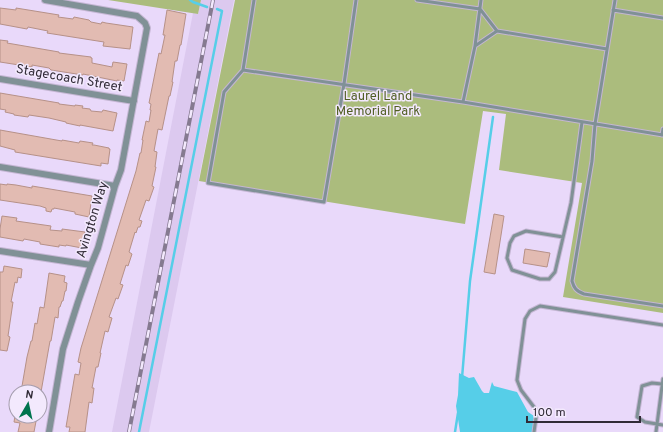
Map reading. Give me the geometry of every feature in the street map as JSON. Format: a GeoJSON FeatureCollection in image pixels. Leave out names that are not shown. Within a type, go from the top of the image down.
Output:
{"type":"FeatureCollection","features":[{"type":"Feature","properties":{"kind":"street","name":"Avington Way"},"geometry":{"type":"LineString","coordinates":[[46,0],[137,16],[145,22],[147,28],[120,170],[98,248],[78,302],[63,349],[49,432]]}},
{"type":"Feature","properties":{"kind":"street","name":"Stagecoach Street"},"geometry":{"type":"LineString","coordinates":[[0,79],[134,101]]}},
{"type":"Feature","properties":{"kind":"street"},"geometry":{"type":"LineString","coordinates":[[0,167],[115,186]]}},
{"type":"Feature","properties":{"kind":"street"},"geometry":{"type":"LineString","coordinates":[[0,251],[91,265]]}},
{"type":"Feature","properties":{"kind":"lane"},"geometry":{"type":"LineString","coordinates":[[254,0],[243,70],[224,92],[208,183],[324,202],[344,84],[356,0]]}},
{"type":"Feature","properties":{"kind":"lane"},"geometry":{"type":"LineString","coordinates":[[417,0],[480,9],[498,31],[607,49]]}},
{"type":"Feature","properties":{"kind":"lane"},"geometry":{"type":"LineString","coordinates":[[464,102],[475,46],[481,0]]}},
{"type":"Feature","properties":{"kind":"lane"},"geometry":{"type":"LineString","coordinates":[[615,0],[595,124],[592,161],[572,281],[573,286],[577,291],[584,294],[663,306]]}},
{"type":"Feature","properties":{"kind":"lane"},"geometry":{"type":"LineString","coordinates":[[614,10],[663,17],[663,23]]}},
{"type":"Feature","properties":{"kind":"lane"},"geometry":{"type":"LineString","coordinates":[[475,46],[498,31]]}},
{"type":"Feature","properties":{"kind":"lane"},"geometry":{"type":"LineString","coordinates":[[243,70],[464,102],[663,135],[663,129]]}},
{"type":"Feature","properties":{"kind":"lane"},"geometry":{"type":"LineString","coordinates":[[563,236],[526,231],[514,236],[510,243],[508,258],[512,270],[540,280],[549,279],[555,272],[563,236],[570,203],[582,122]]}},
{"type":"Feature","properties":{"kind":"lane"},"geometry":{"type":"LineString","coordinates":[[534,432],[537,411],[521,390],[517,380],[525,319],[530,311],[540,306],[663,325]]}},
{"type":"Feature","properties":{"kind":"lane"},"geometry":{"type":"LineString","coordinates":[[656,432],[663,379]]}},
{"type":"Feature","properties":{"kind":"lane"},"geometry":{"type":"LineString","coordinates":[[662,384],[652,383],[642,386],[637,417],[644,422],[663,424]]}},
{"type":"Feature","properties":{"kind":"shaded area"},"geometry":{"type":"Polygon","coordinates":[[[201,0],[234,0],[149,432],[112,432],[193,13],[198,14],[201,0]]]}},
{"type":"Feature","properties":{"kind":"green space"},"geometry":{"type":"Polygon","coordinates":[[[108,0],[201,0],[198,14],[108,0]]]}},
{"type":"Feature","properties":{"kind":"green space","name":"Laurel Land Memorial Park"},"geometry":{"type":"Polygon","coordinates":[[[235,0],[663,0],[663,313],[563,297],[582,183],[499,170],[506,114],[483,111],[465,224],[199,181],[235,0]]]}},
{"type":"Feature","properties":{"kind":"water"},"geometry":{"type":"Polygon","coordinates":[[[459,373],[469,378],[474,377],[484,393],[489,393],[492,382],[494,386],[517,392],[528,412],[534,416],[533,432],[460,432],[456,406],[459,373]]]}},
{"type":"Feature","properties":{"kind":"building"},"geometry":{"type":"Polygon","coordinates":[[[0,8],[16,10],[16,8],[59,15],[58,17],[73,19],[74,17],[101,24],[102,22],[133,27],[130,49],[103,46],[104,42],[47,33],[48,31],[28,27],[27,29],[0,24],[0,8]]]}},
{"type":"Feature","properties":{"kind":"building"},"geometry":{"type":"Polygon","coordinates":[[[167,10],[186,14],[181,45],[177,61],[175,61],[173,82],[162,130],[158,129],[154,151],[157,152],[152,186],[154,187],[149,201],[146,200],[139,220],[142,221],[140,227],[138,227],[136,233],[135,232],[129,252],[132,254],[128,266],[126,265],[120,284],[123,285],[118,299],[116,298],[109,317],[112,318],[108,332],[105,331],[92,388],[94,388],[92,403],[89,402],[85,432],[69,432],[70,427],[66,427],[75,374],[79,375],[81,363],[78,362],[81,348],[136,171],[141,153],[146,121],[149,122],[151,104],[149,103],[159,53],[161,54],[165,35],[163,35],[167,10]]]}},
{"type":"Feature","properties":{"kind":"building"},"geometry":{"type":"Polygon","coordinates":[[[0,40],[8,41],[7,43],[59,53],[91,57],[92,63],[112,67],[113,62],[127,64],[124,81],[51,70],[49,68],[32,65],[32,67],[0,62],[0,40]]]}},
{"type":"Feature","properties":{"kind":"building"},"geometry":{"type":"Polygon","coordinates":[[[0,93],[59,104],[83,106],[82,108],[90,109],[91,111],[102,112],[103,110],[117,113],[113,131],[80,126],[49,118],[29,115],[28,117],[5,112],[6,110],[0,109],[0,93]]]}},
{"type":"Feature","properties":{"kind":"building"},"geometry":{"type":"Polygon","coordinates":[[[0,130],[62,141],[93,143],[92,145],[109,148],[108,164],[101,163],[101,166],[15,152],[15,150],[0,146],[0,130]]]}},
{"type":"Feature","properties":{"kind":"building"},"geometry":{"type":"Polygon","coordinates":[[[0,184],[32,188],[32,186],[92,196],[89,217],[75,214],[75,212],[54,208],[51,212],[46,211],[46,208],[40,206],[0,200],[0,184]]]}},
{"type":"Feature","properties":{"kind":"building"},"geometry":{"type":"Polygon","coordinates":[[[494,214],[504,216],[495,274],[484,272],[494,214]]]}},
{"type":"Feature","properties":{"kind":"building"},"geometry":{"type":"Polygon","coordinates":[[[2,216],[17,218],[16,221],[51,226],[50,230],[62,231],[62,229],[85,232],[84,237],[87,237],[86,245],[83,245],[82,248],[66,245],[59,245],[59,247],[40,244],[40,242],[24,239],[23,241],[0,237],[2,216]]]}},
{"type":"Feature","properties":{"kind":"building"},"geometry":{"type":"Polygon","coordinates":[[[525,249],[550,253],[547,267],[523,263],[525,249]]]}},
{"type":"Feature","properties":{"kind":"building"},"geometry":{"type":"Polygon","coordinates":[[[4,266],[22,269],[21,278],[18,277],[17,283],[15,282],[11,302],[13,302],[8,336],[10,337],[7,351],[0,350],[0,272],[3,272],[4,266]]]}},
{"type":"Feature","properties":{"kind":"building"},"geometry":{"type":"Polygon","coordinates":[[[49,273],[65,276],[64,282],[67,283],[66,291],[63,301],[59,307],[58,318],[55,317],[42,384],[22,384],[35,323],[37,324],[40,307],[44,308],[49,273]]]}},
{"type":"Feature","properties":{"kind":"building"},"geometry":{"type":"Polygon","coordinates":[[[20,424],[36,424],[34,432],[18,432],[20,424]]]}},
{"type":"Feature","properties":{"kind":"waterway"},"geometry":{"type":"LineString","coordinates":[[190,0],[207,7]]}},
{"type":"Feature","properties":{"kind":"waterway"},"geometry":{"type":"LineString","coordinates":[[139,432],[222,11],[217,9]]}},
{"type":"Feature","properties":{"kind":"waterway"},"geometry":{"type":"LineString","coordinates":[[462,378],[470,281],[493,117]]}},
{"type":"Feature","properties":{"kind":"waterway"},"geometry":{"type":"LineString","coordinates":[[455,432],[458,413]]}},
{"type":"Feature","properties":{"kind":"railway"},"geometry":{"type":"LineString","coordinates":[[129,432],[213,0]]}}]}
